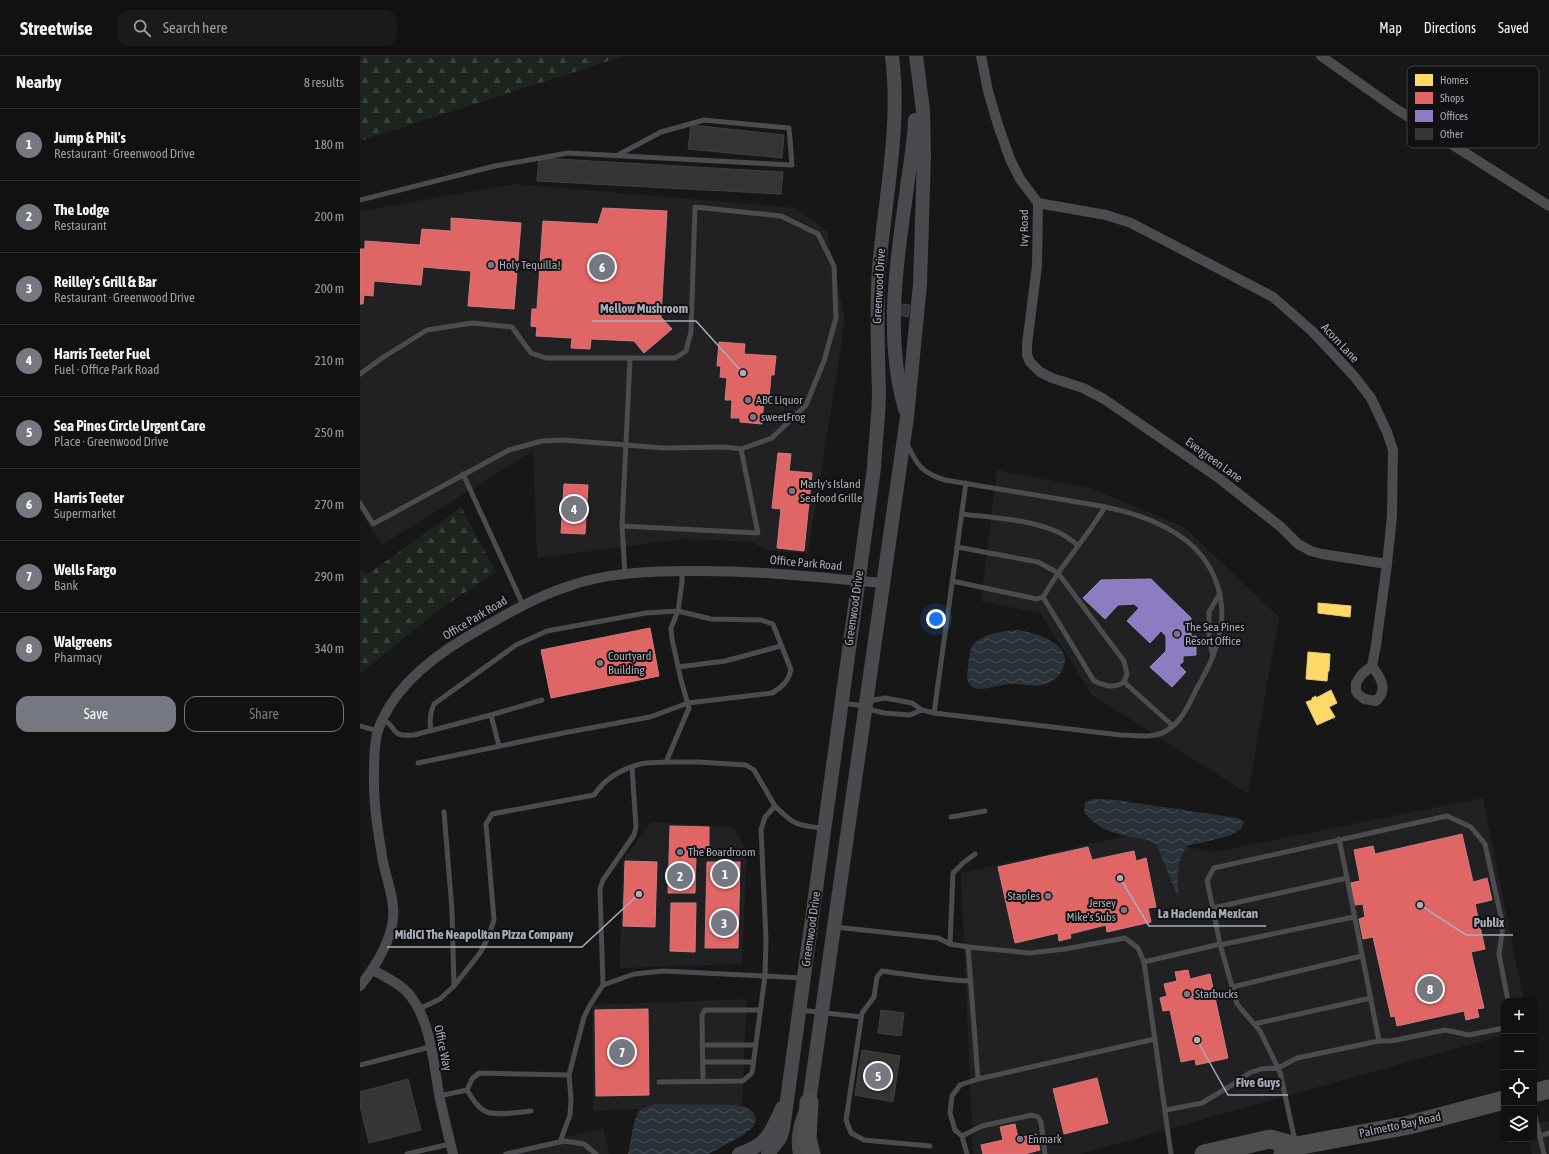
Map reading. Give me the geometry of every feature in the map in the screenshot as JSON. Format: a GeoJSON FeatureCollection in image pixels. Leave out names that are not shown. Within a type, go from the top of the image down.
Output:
{"type":"FeatureCollection","features":[{"type":"Feature","properties":{"kind":"highway"},"geometry":{"type":"LineString","coordinates":[[1537,1092],[1549,1089]]}},
{"type":"Feature","properties":{"kind":"highway","name":"Palmetto Bay Road"},"geometry":{"type":"LineString","coordinates":[[1204,1154],[1270,1139],[1292,1151],[1409,1125],[1501,1101]]}},
{"type":"Feature","properties":{"kind":"highway"},"geometry":{"type":"LineString","coordinates":[[809,1102],[807,1138],[811,1154]]}},
{"type":"Feature","properties":{"kind":"street","name":"Greenwood Drive"},"geometry":{"type":"LineString","coordinates":[[768,1154],[780,1138],[784,1129],[874,468],[879,392],[877,310],[880,260],[894,128],[895,93],[892,56]]}},
{"type":"Feature","properties":{"kind":"street","name":"Greenwood Drive"},"geometry":{"type":"LineString","coordinates":[[800,1154],[798,1142],[799,1128],[809,1102],[882,583],[907,417],[920,284],[924,157],[923,110],[916,56]]}},
{"type":"Feature","properties":{"kind":"street","name":"Ivy Road"},"geometry":{"type":"LineString","coordinates":[[981,56],[996,118],[1010,159],[1020,179],[1038,203],[1037,266],[1027,344],[1027,355],[1030,362]]}},
{"type":"Feature","properties":{"kind":"street"},"geometry":{"type":"LineString","coordinates":[[1320,56],[1407,116]]}},
{"type":"Feature","properties":{"kind":"street","name":"Greenwood Drive"},"geometry":{"type":"LineString","coordinates":[[907,417],[900,393],[895,363],[893,341],[894,308],[900,242],[915,126],[918,72]]}},
{"type":"Feature","properties":{"kind":"street"},"geometry":{"type":"LineString","coordinates":[[1458,148],[1549,206]]}},
{"type":"Feature","properties":{"kind":"street","name":"Acorn Lane"},"geometry":{"type":"LineString","coordinates":[[1038,203],[1106,215],[1131,223],[1273,297],[1314,332],[1354,376],[1371,398],[1392,442],[1393,450],[1392,516],[1387,564],[1372,666]]}},
{"type":"Feature","properties":{"kind":"street","name":"Evergreen Lane"},"geometry":{"type":"LineString","coordinates":[[1030,362],[1040,372],[1052,378],[1083,388],[1104,399],[1220,479],[1281,527],[1298,544],[1311,551],[1322,554],[1387,564]]}},
{"type":"Feature","properties":{"kind":"street","name":"Office Park Road"},"geometry":{"type":"LineString","coordinates":[[360,986],[373,970],[382,953],[393,922],[393,909],[375,814],[375,744],[383,719],[395,699],[431,662],[455,644],[523,605],[570,585],[605,577],[625,574],[682,571],[758,572],[882,583]]}},
{"type":"Feature","properties":{"kind":"street","name":"Office Way"},"geometry":{"type":"LineString","coordinates":[[373,970],[398,983],[408,994],[418,1009],[426,1029],[439,1096],[452,1149]]}},
{"type":"Feature","properties":{"kind":"street"},"geometry":{"type":"LineString","coordinates":[[739,1154],[757,1146],[768,1136],[789,1091]]}},
{"type":"Feature","properties":{"kind":"lane"},"geometry":{"type":"LineString","coordinates":[[360,200],[495,166],[568,153],[792,165],[789,128],[704,120],[661,132],[618,155]]}},
{"type":"Feature","properties":{"kind":"lane"},"geometry":{"type":"LineString","coordinates":[[360,374],[382,358],[427,330],[472,323],[512,327],[531,353],[546,358],[675,358],[686,351],[691,332],[695,206],[781,216],[818,234],[834,266],[836,318],[824,361],[806,405],[772,438],[741,448],[664,448],[563,440],[542,441],[509,450],[373,524],[360,503]]}},
{"type":"Feature","properties":{"kind":"lane"},"geometry":{"type":"LineString","coordinates":[[625,574],[622,526],[630,359]]}},
{"type":"Feature","properties":{"kind":"lane"},"geometry":{"type":"LineString","coordinates":[[865,706],[874,700],[885,698],[912,703],[922,710],[934,713],[1150,736],[1164,732],[1173,726],[1182,716],[1213,656],[1217,646],[1221,622],[1221,598],[1215,575],[1199,552],[1177,534],[1148,519],[1105,507],[932,476],[922,469],[915,461],[904,438]]}},
{"type":"Feature","properties":{"kind":"lane"},"geometry":{"type":"LineString","coordinates":[[622,526],[758,533],[741,448]]}},
{"type":"Feature","properties":{"kind":"lane"},"geometry":{"type":"LineString","coordinates":[[463,474],[523,605]]}},
{"type":"Feature","properties":{"kind":"lane"},"geometry":{"type":"LineString","coordinates":[[934,713],[966,483]]}},
{"type":"Feature","properties":{"kind":"lane"},"geometry":{"type":"LineString","coordinates":[[952,581],[1037,599],[1043,597],[1078,545],[1092,529],[1105,507]]}},
{"type":"Feature","properties":{"kind":"lane"},"geometry":{"type":"LineString","coordinates":[[962,514],[1037,524],[1061,534],[1078,545]]}},
{"type":"Feature","properties":{"kind":"lane"},"geometry":{"type":"LineString","coordinates":[[957,547],[1038,562],[1058,573],[1124,661],[1127,674],[1124,682],[1116,686],[1105,686],[1094,681],[1043,597]]}},
{"type":"Feature","properties":{"kind":"lane"},"geometry":{"type":"LineString","coordinates":[[666,762],[689,708],[678,667],[671,628],[678,611],[682,571]]}},
{"type":"Feature","properties":{"kind":"lane"},"geometry":{"type":"LineString","coordinates":[[1213,656],[1208,640],[1209,612],[1220,593]]}},
{"type":"Feature","properties":{"kind":"lane"},"geometry":{"type":"LineString","coordinates":[[418,763],[563,733],[650,717],[688,703],[772,693],[782,686],[789,678],[791,670],[773,624],[761,620],[711,619],[678,611],[646,613],[547,631],[516,645],[434,704],[430,712],[429,722],[431,730]]}},
{"type":"Feature","properties":{"kind":"lane"},"geometry":{"type":"LineString","coordinates":[[678,667],[725,660],[781,646]]}},
{"type":"Feature","properties":{"kind":"lane"},"geometry":{"type":"LineString","coordinates":[[1124,682],[1173,726]]}},
{"type":"Feature","properties":{"kind":"lane"},"geometry":{"type":"LineString","coordinates":[[383,719],[388,722],[394,731],[401,736],[414,735],[542,700]]}},
{"type":"Feature","properties":{"kind":"lane"},"geometry":{"type":"LineString","coordinates":[[841,703],[865,706],[872,710],[884,713],[910,715],[922,710]]}},
{"type":"Feature","properties":{"kind":"lane"},"geometry":{"type":"LineString","coordinates":[[491,715],[499,746]]}},
{"type":"Feature","properties":{"kind":"lane"},"geometry":{"type":"LineString","coordinates":[[360,726],[378,731]]}},
{"type":"Feature","properties":{"kind":"lane"},"geometry":{"type":"LineString","coordinates":[[418,1009],[440,1000],[454,986],[480,953],[488,938],[494,920],[486,824],[492,814],[594,795],[600,786],[619,772],[638,764],[698,762],[746,765],[754,770],[775,806],[794,823],[824,829]]}},
{"type":"Feature","properties":{"kind":"lane"},"geometry":{"type":"LineString","coordinates":[[560,1142],[570,1115],[571,1099],[569,1074],[584,1017],[603,985],[600,889],[603,880],[634,835],[636,827],[632,767]]}},
{"type":"Feature","properties":{"kind":"lane"},"geometry":{"type":"LineString","coordinates":[[659,1082],[743,1081],[752,1073],[765,976],[766,939],[761,830],[765,817],[775,806]]}},
{"type":"Feature","properties":{"kind":"lane"},"geometry":{"type":"LineString","coordinates":[[952,817],[985,811]]}},
{"type":"Feature","properties":{"kind":"lane"},"geometry":{"type":"LineString","coordinates":[[444,812],[452,910],[454,986]]}},
{"type":"Feature","properties":{"kind":"lane"},"geometry":{"type":"LineString","coordinates":[[1292,1151],[1280,1072],[1260,1031],[1236,1004],[1220,944],[1208,880],[1214,868],[1447,816],[1471,827],[1485,844],[1503,926],[1499,954],[1507,998]]}},
{"type":"Feature","properties":{"kind":"lane"},"geometry":{"type":"LineString","coordinates":[[1339,839],[1379,1040]]}},
{"type":"Feature","properties":{"kind":"lane"},"geometry":{"type":"LineString","coordinates":[[950,944],[953,873],[975,854]]}},
{"type":"Feature","properties":{"kind":"lane"},"geometry":{"type":"LineString","coordinates":[[1213,908],[1347,878]]}},
{"type":"Feature","properties":{"kind":"lane"},"geometry":{"type":"LineString","coordinates":[[1144,962],[1220,944],[1354,917]]}},
{"type":"Feature","properties":{"kind":"lane"},"geometry":{"type":"LineString","coordinates":[[834,927],[938,938],[950,944],[968,947],[1030,953],[1065,949],[1125,938],[1138,948],[1144,962],[1171,1154]]}},
{"type":"Feature","properties":{"kind":"lane"},"geometry":{"type":"LineString","coordinates":[[968,947],[978,1079]]}},
{"type":"Feature","properties":{"kind":"lane"},"geometry":{"type":"LineString","coordinates":[[1232,987],[1362,956]]}},
{"type":"Feature","properties":{"kind":"lane"},"geometry":{"type":"LineString","coordinates":[[603,985],[634,974],[663,971],[804,978]]}},
{"type":"Feature","properties":{"kind":"lane"},"geometry":{"type":"LineString","coordinates":[[930,1146],[864,1140],[851,1133],[846,1120],[861,1017],[862,1013],[874,997],[877,977],[882,971],[932,977],[947,981],[970,981]]}},
{"type":"Feature","properties":{"kind":"lane"},"geometry":{"type":"LineString","coordinates":[[1254,1024],[1371,998]]}},
{"type":"Feature","properties":{"kind":"lane"},"geometry":{"type":"LineString","coordinates":[[703,1082],[702,1015],[706,1010],[760,1010]]}},
{"type":"Feature","properties":{"kind":"lane"},"geometry":{"type":"LineString","coordinates":[[800,1010],[861,1017]]}},
{"type":"Feature","properties":{"kind":"lane"},"geometry":{"type":"LineString","coordinates":[[1166,1110],[1202,1103],[1249,1073],[1261,1069],[1278,1068],[1297,1058],[1379,1040],[1391,1041],[1445,1030],[1469,1035],[1501,1029]]}},
{"type":"Feature","properties":{"kind":"lane"},"geometry":{"type":"LineString","coordinates":[[966,1154],[962,1136],[955,1130],[950,1113],[952,1096],[960,1085],[978,1079],[1155,1039]]}},
{"type":"Feature","properties":{"kind":"lane"},"geometry":{"type":"LineString","coordinates":[[702,1045],[756,1045]]}},
{"type":"Feature","properties":{"kind":"lane"},"geometry":{"type":"LineString","coordinates":[[360,1065],[430,1047]]}},
{"type":"Feature","properties":{"kind":"lane"},"geometry":{"type":"LineString","coordinates":[[702,1062],[753,1062]]}},
{"type":"Feature","properties":{"kind":"lane"},"geometry":{"type":"LineString","coordinates":[[467,1090],[472,1079],[479,1073],[569,1074]]}},
{"type":"Feature","properties":{"kind":"lane"},"geometry":{"type":"LineString","coordinates":[[439,1096],[467,1090]]}},
{"type":"Feature","properties":{"kind":"lane"},"geometry":{"type":"LineString","coordinates":[[467,1090],[474,1101],[484,1111],[496,1113],[531,1111]]}},
{"type":"Feature","properties":{"kind":"lane"},"geometry":{"type":"LineString","coordinates":[[962,1136],[982,1126],[1032,1115],[1038,1117],[1041,1122],[1045,1154]]}},
{"type":"Feature","properties":{"kind":"lane"},"geometry":{"type":"LineString","coordinates":[[1537,1124],[1544,1154]]}},
{"type":"Feature","properties":{"kind":"lane"},"geometry":{"type":"LineString","coordinates":[[1540,1136],[1549,1133]]}},
{"type":"Feature","properties":{"kind":"lane"},"geometry":{"type":"LineString","coordinates":[[506,1154],[564,1141],[584,1144],[596,1154]]}},
{"type":"Feature","properties":{"kind":"lane"},"geometry":{"type":"LineString","coordinates":[[407,1154],[452,1149]]}},
{"type":"Feature","properties":{"kind":"shaded area"},"geometry":{"type":"Polygon","coordinates":[[[516,184],[795,208],[827,231],[845,321],[808,553],[769,551],[752,542],[685,539],[537,558],[533,451],[382,545],[360,511],[360,211],[516,184]]]}},
{"type":"Feature","properties":{"kind":"shaded area"},"geometry":{"type":"Polygon","coordinates":[[[997,470],[1090,488],[1184,527],[1279,617],[1248,794],[1092,695],[1041,614],[981,601],[997,470]]]}},
{"type":"Feature","properties":{"kind":"shaded area"},"geometry":{"type":"Polygon","coordinates":[[[1483,798],[1523,998],[1501,998],[1501,1036],[1080,1154],[973,1154],[961,873],[1130,835],[1214,852],[1483,798]]]}},
{"type":"Feature","properties":{"kind":"shaded area"},"geometry":{"type":"Polygon","coordinates":[[[651,822],[734,827],[747,850],[742,964],[620,968],[622,861],[651,822]]]}},
{"type":"Feature","properties":{"kind":"shaded area"},"geometry":{"type":"Polygon","coordinates":[[[747,999],[742,1105],[593,1111],[592,1005],[747,999]]]}},
{"type":"Feature","properties":{"kind":"shaded area"},"geometry":{"type":"Polygon","coordinates":[[[1549,1121],[1549,1154],[1532,1154],[1530,1142],[1537,1142],[1537,1123],[1549,1121]]]}},
{"type":"Feature","properties":{"kind":"shaded area"},"geometry":{"type":"Polygon","coordinates":[[[603,1128],[609,1154],[497,1154],[603,1128]]]}},
{"type":"Feature","properties":{"kind":"green space"},"geometry":{"type":"Polygon","coordinates":[[[360,56],[624,56],[360,141],[360,56]]]}},
{"type":"Feature","properties":{"kind":"green space"},"geometry":{"type":"Polygon","coordinates":[[[461,507],[496,572],[440,609],[360,674],[360,570],[368,574],[461,507]]]}},
{"type":"Feature","properties":{"kind":"water"},"geometry":{"type":"Polygon","coordinates":[[[1018,630],[1042,637],[1058,646],[1063,652],[1065,659],[1062,671],[1052,681],[1036,686],[1014,684],[977,689],[973,688],[967,680],[969,657],[974,644],[992,634],[1018,630]]]}},
{"type":"Feature","properties":{"kind":"water"},"geometry":{"type":"Polygon","coordinates":[[[1094,799],[1116,800],[1237,818],[1244,822],[1241,829],[1229,836],[1187,846],[1179,865],[1179,900],[1157,845],[1145,840],[1112,832],[1094,822],[1084,812],[1085,802],[1094,799]]]}},
{"type":"Feature","properties":{"kind":"water"},"geometry":{"type":"Polygon","coordinates":[[[656,1104],[736,1105],[746,1107],[754,1113],[756,1120],[752,1128],[742,1136],[708,1154],[628,1154],[637,1114],[643,1108],[656,1104]]]}},
{"type":"Feature","properties":{"kind":"building: Homes"},"geometry":{"type":"Polygon","coordinates":[[[1318,603],[1351,606],[1350,617],[1318,613],[1318,603]]]}},
{"type":"Feature","properties":{"kind":"building: Homes"},"geometry":{"type":"Polygon","coordinates":[[[1308,652],[1330,654],[1327,681],[1306,679],[1308,652]]]}},
{"type":"Feature","properties":{"kind":"building: Homes"},"geometry":{"type":"Polygon","coordinates":[[[1331,690],[1337,703],[1329,707],[1335,717],[1317,725],[1306,702],[1331,690]]]}},
{"type":"Feature","properties":{"kind":"building: Shops"},"geometry":{"type":"Polygon","coordinates":[[[603,208],[667,211],[661,317],[672,329],[644,353],[634,341],[591,339],[590,349],[571,348],[572,338],[536,336],[537,327],[531,326],[532,309],[537,309],[543,221],[598,224],[603,208]]]}},
{"type":"Feature","properties":{"kind":"building: Shops"},"geometry":{"type":"Polygon","coordinates":[[[451,218],[521,223],[514,309],[468,306],[471,271],[423,267],[421,285],[374,281],[373,296],[364,295],[363,304],[360,304],[360,249],[365,249],[365,241],[420,245],[422,229],[451,231],[451,218]]]}},
{"type":"Feature","properties":{"kind":"building: Shops"},"geometry":{"type":"Polygon","coordinates":[[[719,342],[745,344],[744,354],[776,356],[774,375],[771,375],[769,399],[764,398],[762,424],[740,422],[740,418],[731,418],[732,400],[725,400],[727,378],[720,377],[721,366],[717,366],[719,342]]]}},
{"type":"Feature","properties":{"kind":"building: Shops","name":"Marly's Island Seafood Grille"},"geometry":{"type":"Polygon","coordinates":[[[778,453],[791,454],[789,471],[812,473],[804,551],[777,548],[781,509],[772,508],[778,453]]]}},
{"type":"Feature","properties":{"kind":"building: Shops"},"geometry":{"type":"Polygon","coordinates":[[[564,484],[588,485],[585,534],[561,533],[564,484]]]}},
{"type":"Feature","properties":{"kind":"building: Shops","name":"Courtyard Building"},"geometry":{"type":"Polygon","coordinates":[[[650,628],[659,676],[551,698],[541,650],[650,628]]]}},
{"type":"Feature","properties":{"kind":"building: Shops"},"geometry":{"type":"Polygon","coordinates":[[[670,826],[709,827],[709,853],[696,853],[695,893],[668,893],[670,826]]]}},
{"type":"Feature","properties":{"kind":"building: Shops"},"geometry":{"type":"Polygon","coordinates":[[[1462,834],[1473,882],[1487,878],[1492,900],[1475,904],[1485,949],[1471,952],[1484,1008],[1477,1009],[1479,1017],[1466,1020],[1464,1011],[1397,1026],[1395,1016],[1391,1017],[1373,937],[1363,939],[1359,919],[1365,917],[1363,904],[1355,905],[1350,883],[1360,881],[1354,850],[1373,846],[1375,854],[1462,834]]]}},
{"type":"Feature","properties":{"kind":"building: Shops"},"geometry":{"type":"Polygon","coordinates":[[[1088,847],[1092,860],[1134,851],[1136,861],[1146,858],[1156,907],[1148,908],[1151,922],[1107,932],[1106,925],[1070,934],[1071,938],[1059,941],[1058,933],[1015,943],[998,867],[1088,847]]]}},
{"type":"Feature","properties":{"kind":"building: Shops"},"geometry":{"type":"Polygon","coordinates":[[[625,861],[657,862],[655,927],[623,926],[625,861]]]}},
{"type":"Feature","properties":{"kind":"building: Shops"},"geometry":{"type":"Polygon","coordinates":[[[707,862],[740,862],[738,948],[705,948],[707,862]]]}},
{"type":"Feature","properties":{"kind":"building: Shops"},"geometry":{"type":"Polygon","coordinates":[[[671,903],[696,903],[695,952],[670,951],[671,903]]]}},
{"type":"Feature","properties":{"kind":"building: Shops"},"geometry":{"type":"Polygon","coordinates":[[[1188,970],[1190,979],[1210,974],[1228,1058],[1196,1065],[1195,1059],[1181,1062],[1170,1010],[1163,1011],[1160,998],[1167,996],[1164,984],[1177,981],[1175,972],[1188,970]]]}},
{"type":"Feature","properties":{"kind":"building: Shops"},"geometry":{"type":"Polygon","coordinates":[[[648,1009],[649,1095],[596,1096],[595,1010],[648,1009]]]}},
{"type":"Feature","properties":{"kind":"building: Shops"},"geometry":{"type":"Polygon","coordinates":[[[1097,1078],[1108,1123],[1064,1134],[1053,1089],[1097,1078]]]}},
{"type":"Feature","properties":{"kind":"building: Shops","name":"Enmark"},"geometry":{"type":"Polygon","coordinates":[[[1015,1124],[1018,1138],[1036,1134],[1040,1150],[1025,1154],[983,1154],[981,1145],[1003,1140],[1000,1127],[1015,1124]]]}},
{"type":"Feature","properties":{"kind":"building: Offices","name":"The Sea Pines Resort Office"},"geometry":{"type":"Polygon","coordinates":[[[1151,579],[1191,618],[1191,637],[1196,636],[1196,655],[1183,656],[1183,662],[1179,665],[1186,672],[1172,687],[1150,667],[1166,651],[1166,636],[1161,631],[1150,643],[1127,621],[1139,608],[1134,604],[1118,605],[1105,619],[1083,598],[1101,580],[1151,579]]]}},
{"type":"Feature","properties":{"kind":"building: Other"},"geometry":{"type":"Polygon","coordinates":[[[691,125],[784,135],[782,158],[688,149],[691,125]]]}},
{"type":"Feature","properties":{"kind":"building: Other"},"geometry":{"type":"Polygon","coordinates":[[[539,158],[783,172],[781,194],[537,181],[539,158]]]}},
{"type":"Feature","properties":{"kind":"building: Other"},"geometry":{"type":"Polygon","coordinates":[[[902,304],[910,305],[908,317],[900,315],[902,304]]]}},
{"type":"Feature","properties":{"kind":"building: Other"},"geometry":{"type":"Polygon","coordinates":[[[881,1010],[904,1013],[901,1036],[878,1033],[881,1010]]]}},
{"type":"Feature","properties":{"kind":"building: Other"},"geometry":{"type":"Polygon","coordinates":[[[862,1050],[900,1056],[893,1102],[855,1095],[862,1050]]]}},
{"type":"Feature","properties":{"kind":"building: Other"},"geometry":{"type":"Polygon","coordinates":[[[408,1079],[421,1130],[369,1143],[360,1106],[360,1092],[408,1079]]]}},
{"type":"Feature","properties":{"kind":"place","name":"Holy Tequilla!"},"geometry":{"type":"Point","coordinates":[491,265]}},
{"type":"Feature","properties":{"kind":"place","name":"Harris Teeter"},"geometry":{"type":"Point","coordinates":[602,267]}},
{"type":"Feature","properties":{"kind":"place","name":"Mellow Mushroom"},"geometry":{"type":"Point","coordinates":[743,373]}},
{"type":"Feature","properties":{"kind":"place","name":"ABC Liquor"},"geometry":{"type":"Point","coordinates":[748,400]}},
{"type":"Feature","properties":{"kind":"place","name":"sweetFrog"},"geometry":{"type":"Point","coordinates":[753,417]}},
{"type":"Feature","properties":{"kind":"place","name":"Marly's Island Seafood Grille"},"geometry":{"type":"Point","coordinates":[792,491]}},
{"type":"Feature","properties":{"kind":"place","name":"Harris Teeter Fuel"},"geometry":{"type":"Point","coordinates":[574,509]}},
{"type":"Feature","properties":{"kind":"place","name":"The Sea Pines Resort Office"},"geometry":{"type":"Point","coordinates":[1177,634]}},
{"type":"Feature","properties":{"kind":"place","name":"Courtyard Building"},"geometry":{"type":"Point","coordinates":[600,663]}},
{"type":"Feature","properties":{"kind":"place","name":"The Boardroom"},"geometry":{"type":"Point","coordinates":[680,852]}},
{"type":"Feature","properties":{"kind":"place","name":"Jump & Phil's"},"geometry":{"type":"Point","coordinates":[725,874]}},
{"type":"Feature","properties":{"kind":"place","name":"The Lodge"},"geometry":{"type":"Point","coordinates":[680,876]}},
{"type":"Feature","properties":{"kind":"place","name":"La Hacienda Mexican"},"geometry":{"type":"Point","coordinates":[1120,878]}},
{"type":"Feature","properties":{"kind":"place","name":"MidiCi The Neapolitan Pizza Company"},"geometry":{"type":"Point","coordinates":[639,894]}},
{"type":"Feature","properties":{"kind":"place","name":"Staples"},"geometry":{"type":"Point","coordinates":[1048,896]}},
{"type":"Feature","properties":{"kind":"place","name":"Publix"},"geometry":{"type":"Point","coordinates":[1420,905]}},
{"type":"Feature","properties":{"kind":"place","name":"Jersey Mike's Subs"},"geometry":{"type":"Point","coordinates":[1124,910]}},
{"type":"Feature","properties":{"kind":"place","name":"Reilley's Grill & Bar"},"geometry":{"type":"Point","coordinates":[724,923]}},
{"type":"Feature","properties":{"kind":"place","name":"Walgreens"},"geometry":{"type":"Point","coordinates":[1430,989]}},
{"type":"Feature","properties":{"kind":"place","name":"Starbucks"},"geometry":{"type":"Point","coordinates":[1187,994]}},
{"type":"Feature","properties":{"kind":"place","name":"Five Guys"},"geometry":{"type":"Point","coordinates":[1197,1040]}},
{"type":"Feature","properties":{"kind":"place","name":"Wells Fargo"},"geometry":{"type":"Point","coordinates":[622,1052]}},
{"type":"Feature","properties":{"kind":"place","name":"Sea Pines Circle Urgent Care"},"geometry":{"type":"Point","coordinates":[878,1076]}},
{"type":"Feature","properties":{"kind":"place","name":"Enmark"},"geometry":{"type":"Point","coordinates":[1020,1139]}}]}
